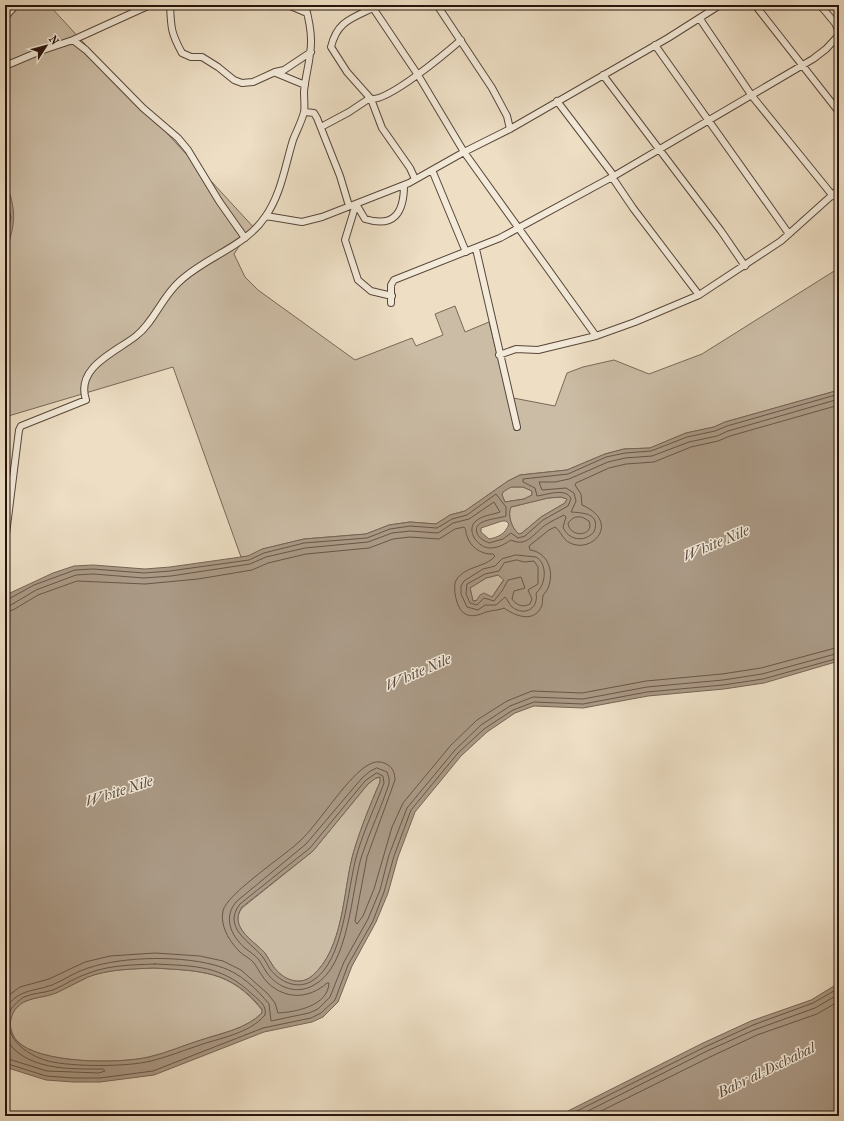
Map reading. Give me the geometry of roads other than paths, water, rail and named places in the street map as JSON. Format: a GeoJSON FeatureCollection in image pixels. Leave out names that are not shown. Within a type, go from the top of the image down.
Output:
{"type":"FeatureCollection","features":[{"type":"Feature","properties":{"kind":"street"},"geometry":{"type":"LineString","coordinates":[[5,17],[16,5]]}},
{"type":"Feature","properties":{"kind":"street"},"geometry":{"type":"LineString","coordinates":[[5,66],[43,50],[73,40],[150,5]]}},
{"type":"Feature","properties":{"kind":"street"},"geometry":{"type":"LineString","coordinates":[[170,5],[169,20],[172,35],[182,53],[191,57],[202,58],[222,70],[234,80],[242,83],[254,82],[275,72],[284,70],[311,52]]}},
{"type":"Feature","properties":{"kind":"street"},"geometry":{"type":"LineString","coordinates":[[288,5],[307,13]]}},
{"type":"Feature","properties":{"kind":"street"},"geometry":{"type":"LineString","coordinates":[[6,534],[19,430],[21,426],[86,400],[84,387],[92,369],[99,361],[136,336],[178,282],[245,238],[254,231],[266,216],[281,181],[296,130],[304,112],[303,104],[305,85],[311,52],[305,5]]}},
{"type":"Feature","properties":{"kind":"street"},"geometry":{"type":"LineString","coordinates":[[437,5],[502,105],[507,116],[510,129]]}},
{"type":"Feature","properties":{"kind":"street"},"geometry":{"type":"LineString","coordinates":[[266,216],[302,222],[322,217],[404,185],[510,129],[700,19],[720,5]]}},
{"type":"Feature","properties":{"kind":"street"},"geometry":{"type":"LineString","coordinates":[[755,5],[839,112]]}},
{"type":"Feature","properties":{"kind":"street"},"geometry":{"type":"LineString","coordinates":[[356,204],[348,224],[345,240],[358,280],[371,291],[392,300],[391,285],[394,280],[476,248],[519,228],[613,177],[708,120],[752,96],[826,50],[839,34],[835,23],[820,5]]}},
{"type":"Feature","properties":{"kind":"street"},"geometry":{"type":"LineString","coordinates":[[415,179],[410,168],[382,128],[371,98],[348,72],[331,47],[334,33],[349,19],[372,7],[418,75],[464,152],[596,336]]}},
{"type":"Feature","properties":{"kind":"street"},"geometry":{"type":"LineString","coordinates":[[700,19],[752,96],[833,196]]}},
{"type":"Feature","properties":{"kind":"street"},"geometry":{"type":"LineString","coordinates":[[73,40],[86,50],[143,108],[178,138],[188,150],[219,201],[245,238]]}},
{"type":"Feature","properties":{"kind":"street"},"geometry":{"type":"LineString","coordinates":[[321,127],[371,98],[388,94],[418,75],[461,40]]}},
{"type":"Feature","properties":{"kind":"street"},"geometry":{"type":"LineString","coordinates":[[655,45],[789,234]]}},
{"type":"Feature","properties":{"kind":"street"},"geometry":{"type":"LineString","coordinates":[[275,72],[305,85]]}},
{"type":"Feature","properties":{"kind":"street"},"geometry":{"type":"LineString","coordinates":[[603,75],[721,231],[745,266]]}},
{"type":"Feature","properties":{"kind":"street"},"geometry":{"type":"LineString","coordinates":[[557,101],[613,177],[633,208],[699,295]]}},
{"type":"Feature","properties":{"kind":"street"},"geometry":{"type":"LineString","coordinates":[[304,112],[314,113],[321,127],[340,176],[349,206]]}},
{"type":"Feature","properties":{"kind":"street"},"geometry":{"type":"LineString","coordinates":[[432,170],[466,252]]}},
{"type":"Feature","properties":{"kind":"street"},"geometry":{"type":"LineString","coordinates":[[356,204],[365,219],[378,223],[388,221],[396,216],[400,210],[404,185]]}},
{"type":"Feature","properties":{"kind":"street"},"geometry":{"type":"LineString","coordinates":[[499,355],[516,349],[538,350],[596,336],[635,322],[699,295],[745,266],[789,234],[839,189]]}},
{"type":"Feature","properties":{"kind":"street"},"geometry":{"type":"LineString","coordinates":[[476,248],[483,271],[499,355],[517,427]]}},
{"type":"Feature","properties":{"kind":"water"},"geometry":{"type":"Polygon","coordinates":[[[5,179],[12,200],[14,217],[5,255],[5,179]]]}},
{"type":"Feature","properties":{"kind":"water","name":"White Nile"},"geometry":{"type":"Polygon","coordinates":[[[839,390],[839,661],[764,683],[724,689],[648,696],[583,708],[534,706],[515,713],[487,732],[461,756],[415,812],[398,857],[388,893],[376,922],[352,966],[338,1002],[323,1017],[312,1022],[264,1032],[154,1075],[100,1082],[73,1082],[46,1080],[5,1067],[5,598],[10,593],[53,573],[74,566],[93,565],[145,569],[170,567],[248,556],[262,549],[304,539],[366,534],[389,525],[410,522],[436,524],[450,515],[465,511],[508,481],[520,475],[567,470],[605,454],[624,449],[650,448],[686,433],[714,427],[725,422],[839,390]],[[511,487],[503,492],[502,495],[505,502],[524,499],[532,495],[532,491],[523,487],[511,487]],[[561,497],[548,498],[511,507],[511,522],[516,532],[519,534],[541,517],[565,503],[567,499],[561,497]],[[502,521],[481,528],[481,532],[489,539],[493,538],[504,533],[509,524],[506,521],[502,521]],[[498,575],[486,578],[470,588],[473,601],[476,601],[480,595],[484,593],[492,597],[504,580],[498,575]],[[380,777],[368,784],[313,851],[242,907],[239,914],[238,921],[244,933],[265,953],[277,971],[286,978],[302,981],[312,976],[323,965],[330,951],[341,919],[353,854],[365,818],[380,782],[380,777]],[[154,968],[96,974],[56,993],[26,1001],[16,1008],[11,1018],[10,1024],[13,1036],[28,1049],[43,1054],[80,1060],[119,1061],[149,1057],[233,1030],[249,1023],[262,1013],[262,1009],[239,987],[214,975],[186,970],[154,968]]]}},
{"type":"Feature","properties":{"kind":"water","name":"Bahr al-Dschabal"},"geometry":{"type":"Polygon","coordinates":[[[839,983],[839,1116],[558,1116],[703,1043],[751,1021],[811,1000],[839,983]]]}}]}
